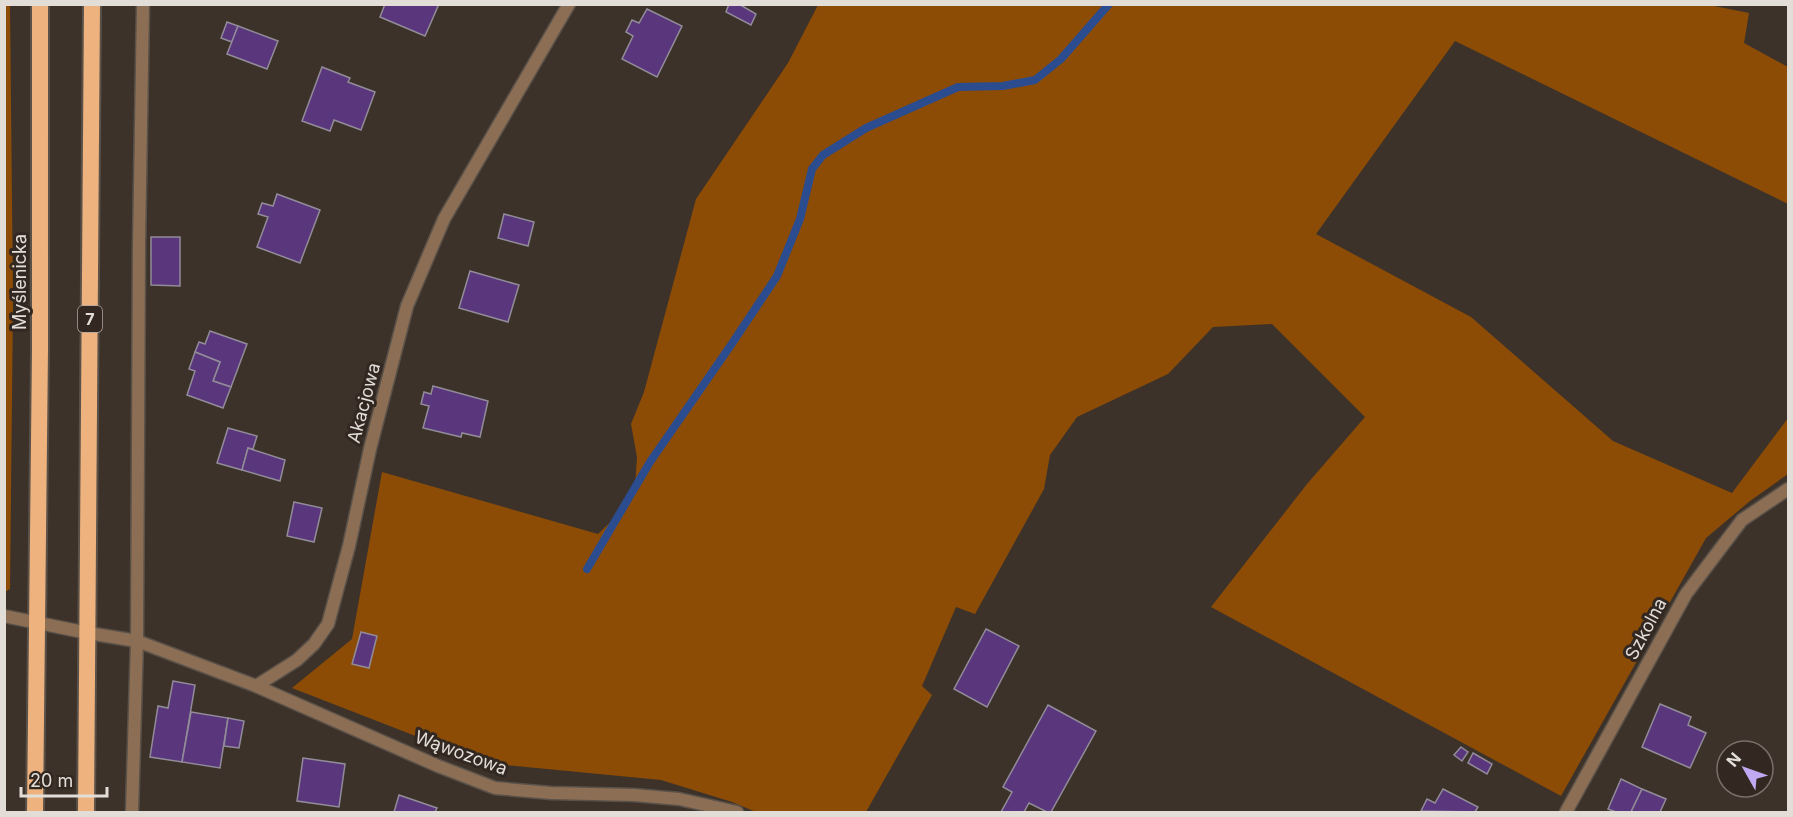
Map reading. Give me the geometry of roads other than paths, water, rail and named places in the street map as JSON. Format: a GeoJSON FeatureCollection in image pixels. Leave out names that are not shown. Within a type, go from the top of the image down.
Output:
{"type":"FeatureCollection","features":[{"type":"Feature","properties":{"kind":"highway","name":"Myślenicka"},"geometry":{"type":"LineString","coordinates":[[34,813],[40,4]]}},
{"type":"Feature","properties":{"kind":"highway","name":"7"},"geometry":{"type":"LineString","coordinates":[[86,813],[92,4]]}},
{"type":"Feature","properties":{"kind":"street"},"geometry":{"type":"LineString","coordinates":[[132,813],[137,641],[142,4]]}},
{"type":"Feature","properties":{"kind":"street","name":"Akacjowa"},"geometry":{"type":"LineString","coordinates":[[255,686],[297,660],[314,644],[328,624],[407,306],[444,219],[569,4]]}},
{"type":"Feature","properties":{"kind":"street","name":"Szkolna"},"geometry":{"type":"LineString","coordinates":[[1566,813],[1686,594],[1742,520],[1788,489]]}},
{"type":"Feature","properties":{"kind":"street"},"geometry":{"type":"LineString","coordinates":[[4,616],[137,641],[255,686]]}},
{"type":"Feature","properties":{"kind":"street","name":"Wąwozowa"},"geometry":{"type":"LineString","coordinates":[[255,686],[438,766],[495,788],[678,799],[736,813]]}},
{"type":"Feature","properties":{"kind":"waterway"},"geometry":{"type":"LineString","coordinates":[[587,569],[650,462],[777,276],[800,219],[812,169],[823,155],[866,128],[958,87],[1003,86],[1035,80],[1061,59],[1109,4]]}}]}
